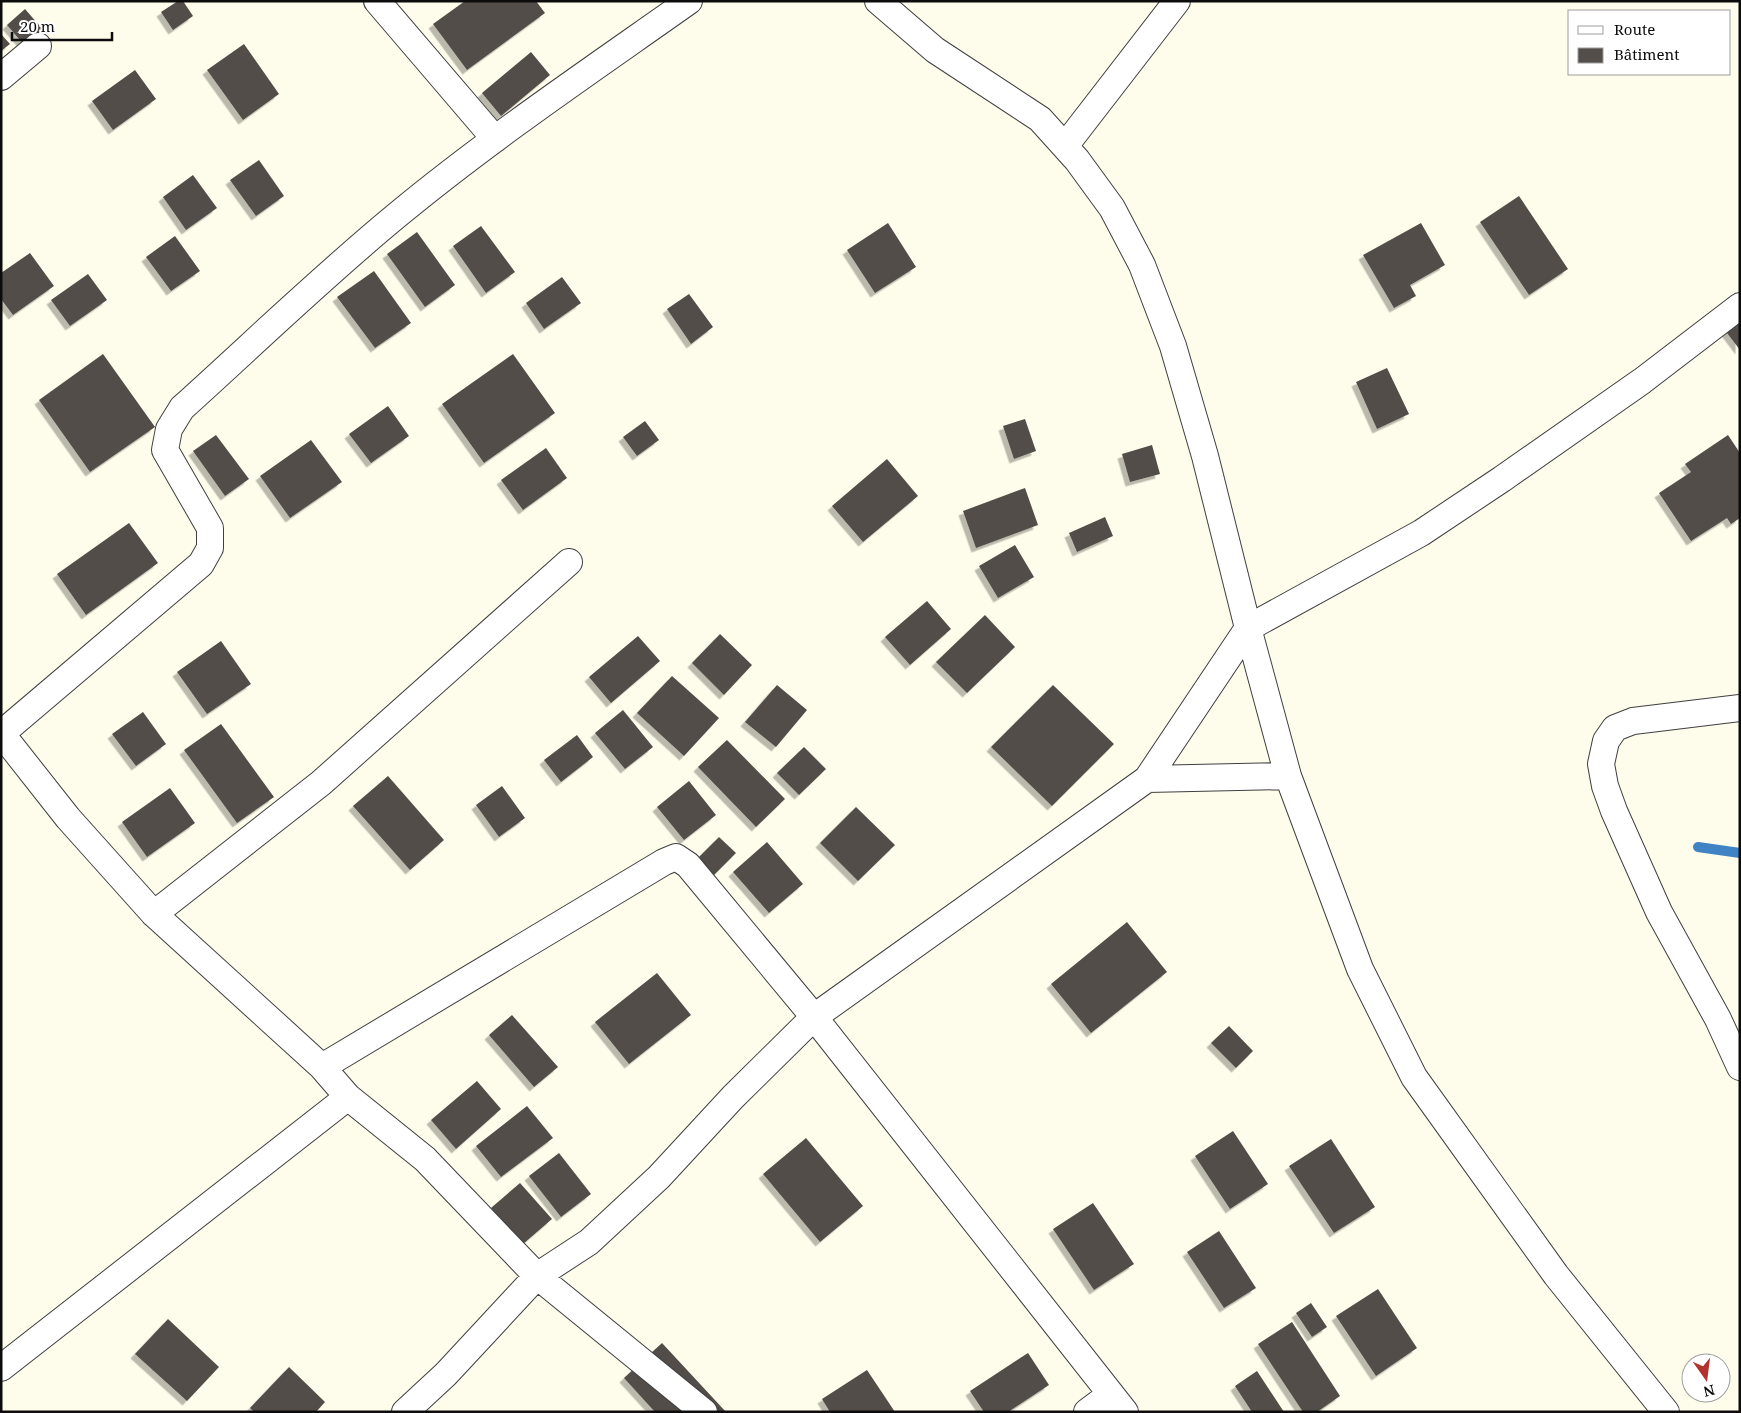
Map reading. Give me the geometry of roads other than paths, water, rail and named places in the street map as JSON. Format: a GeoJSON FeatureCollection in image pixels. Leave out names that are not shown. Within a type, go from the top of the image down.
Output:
{"type":"FeatureCollection","features":[{"type":"Feature","properties":{"kind":"street"},"geometry":{"type":"LineString","coordinates":[[377,1],[495,139]]}},
{"type":"Feature","properties":{"kind":"street"},"geometry":{"type":"LineString","coordinates":[[689,1],[495,139],[389,222],[182,408],[170,429],[165,450],[210,528],[210,548],[201,564],[2,733],[68,818],[154,914],[322,1067],[348,1097],[425,1159],[537,1276],[704,1412]]}},
{"type":"Feature","properties":{"kind":"street"},"geometry":{"type":"LineString","coordinates":[[878,1],[935,50],[1040,119],[1077,160],[1112,208],[1142,265],[1173,346],[1205,456],[1248,628],[1288,776],[1360,969],[1414,1077],[1556,1275],[1666,1412]]}},
{"type":"Feature","properties":{"kind":"street"},"geometry":{"type":"LineString","coordinates":[[1065,146],[1177,1]]}},
{"type":"Feature","properties":{"kind":"street"},"geometry":{"type":"LineString","coordinates":[[1,77],[38,46]]}},
{"type":"Feature","properties":{"kind":"street"},"geometry":{"type":"LineString","coordinates":[[405,1412],[446,1374],[537,1276],[589,1242],[659,1177],[733,1097],[814,1017],[1147,779],[1248,628],[1421,533],[1642,381],[1740,306]]}},
{"type":"Feature","properties":{"kind":"street"},"geometry":{"type":"LineString","coordinates":[[154,914],[321,783],[569,562]]}},
{"type":"Feature","properties":{"kind":"street"},"geometry":{"type":"LineString","coordinates":[[1740,708],[1633,721],[1615,728],[1606,741],[1601,764],[1605,786],[1614,811],[1659,912],[1718,1019],[1740,1067]]}},
{"type":"Feature","properties":{"kind":"street"},"geometry":{"type":"LineString","coordinates":[[1147,779],[1288,776]]}},
{"type":"Feature","properties":{"kind":"street"},"geometry":{"type":"LineString","coordinates":[[322,1067],[664,862],[676,857],[688,865],[814,1017],[1118,1403],[1087,1412]]}},
{"type":"Feature","properties":{"kind":"street"},"geometry":{"type":"LineString","coordinates":[[1,1368],[348,1097]]}},
{"type":"Feature","properties":{"kind":"waterway"},"geometry":{"type":"LineString","coordinates":[[1698,847],[1740,853]]}}]}
